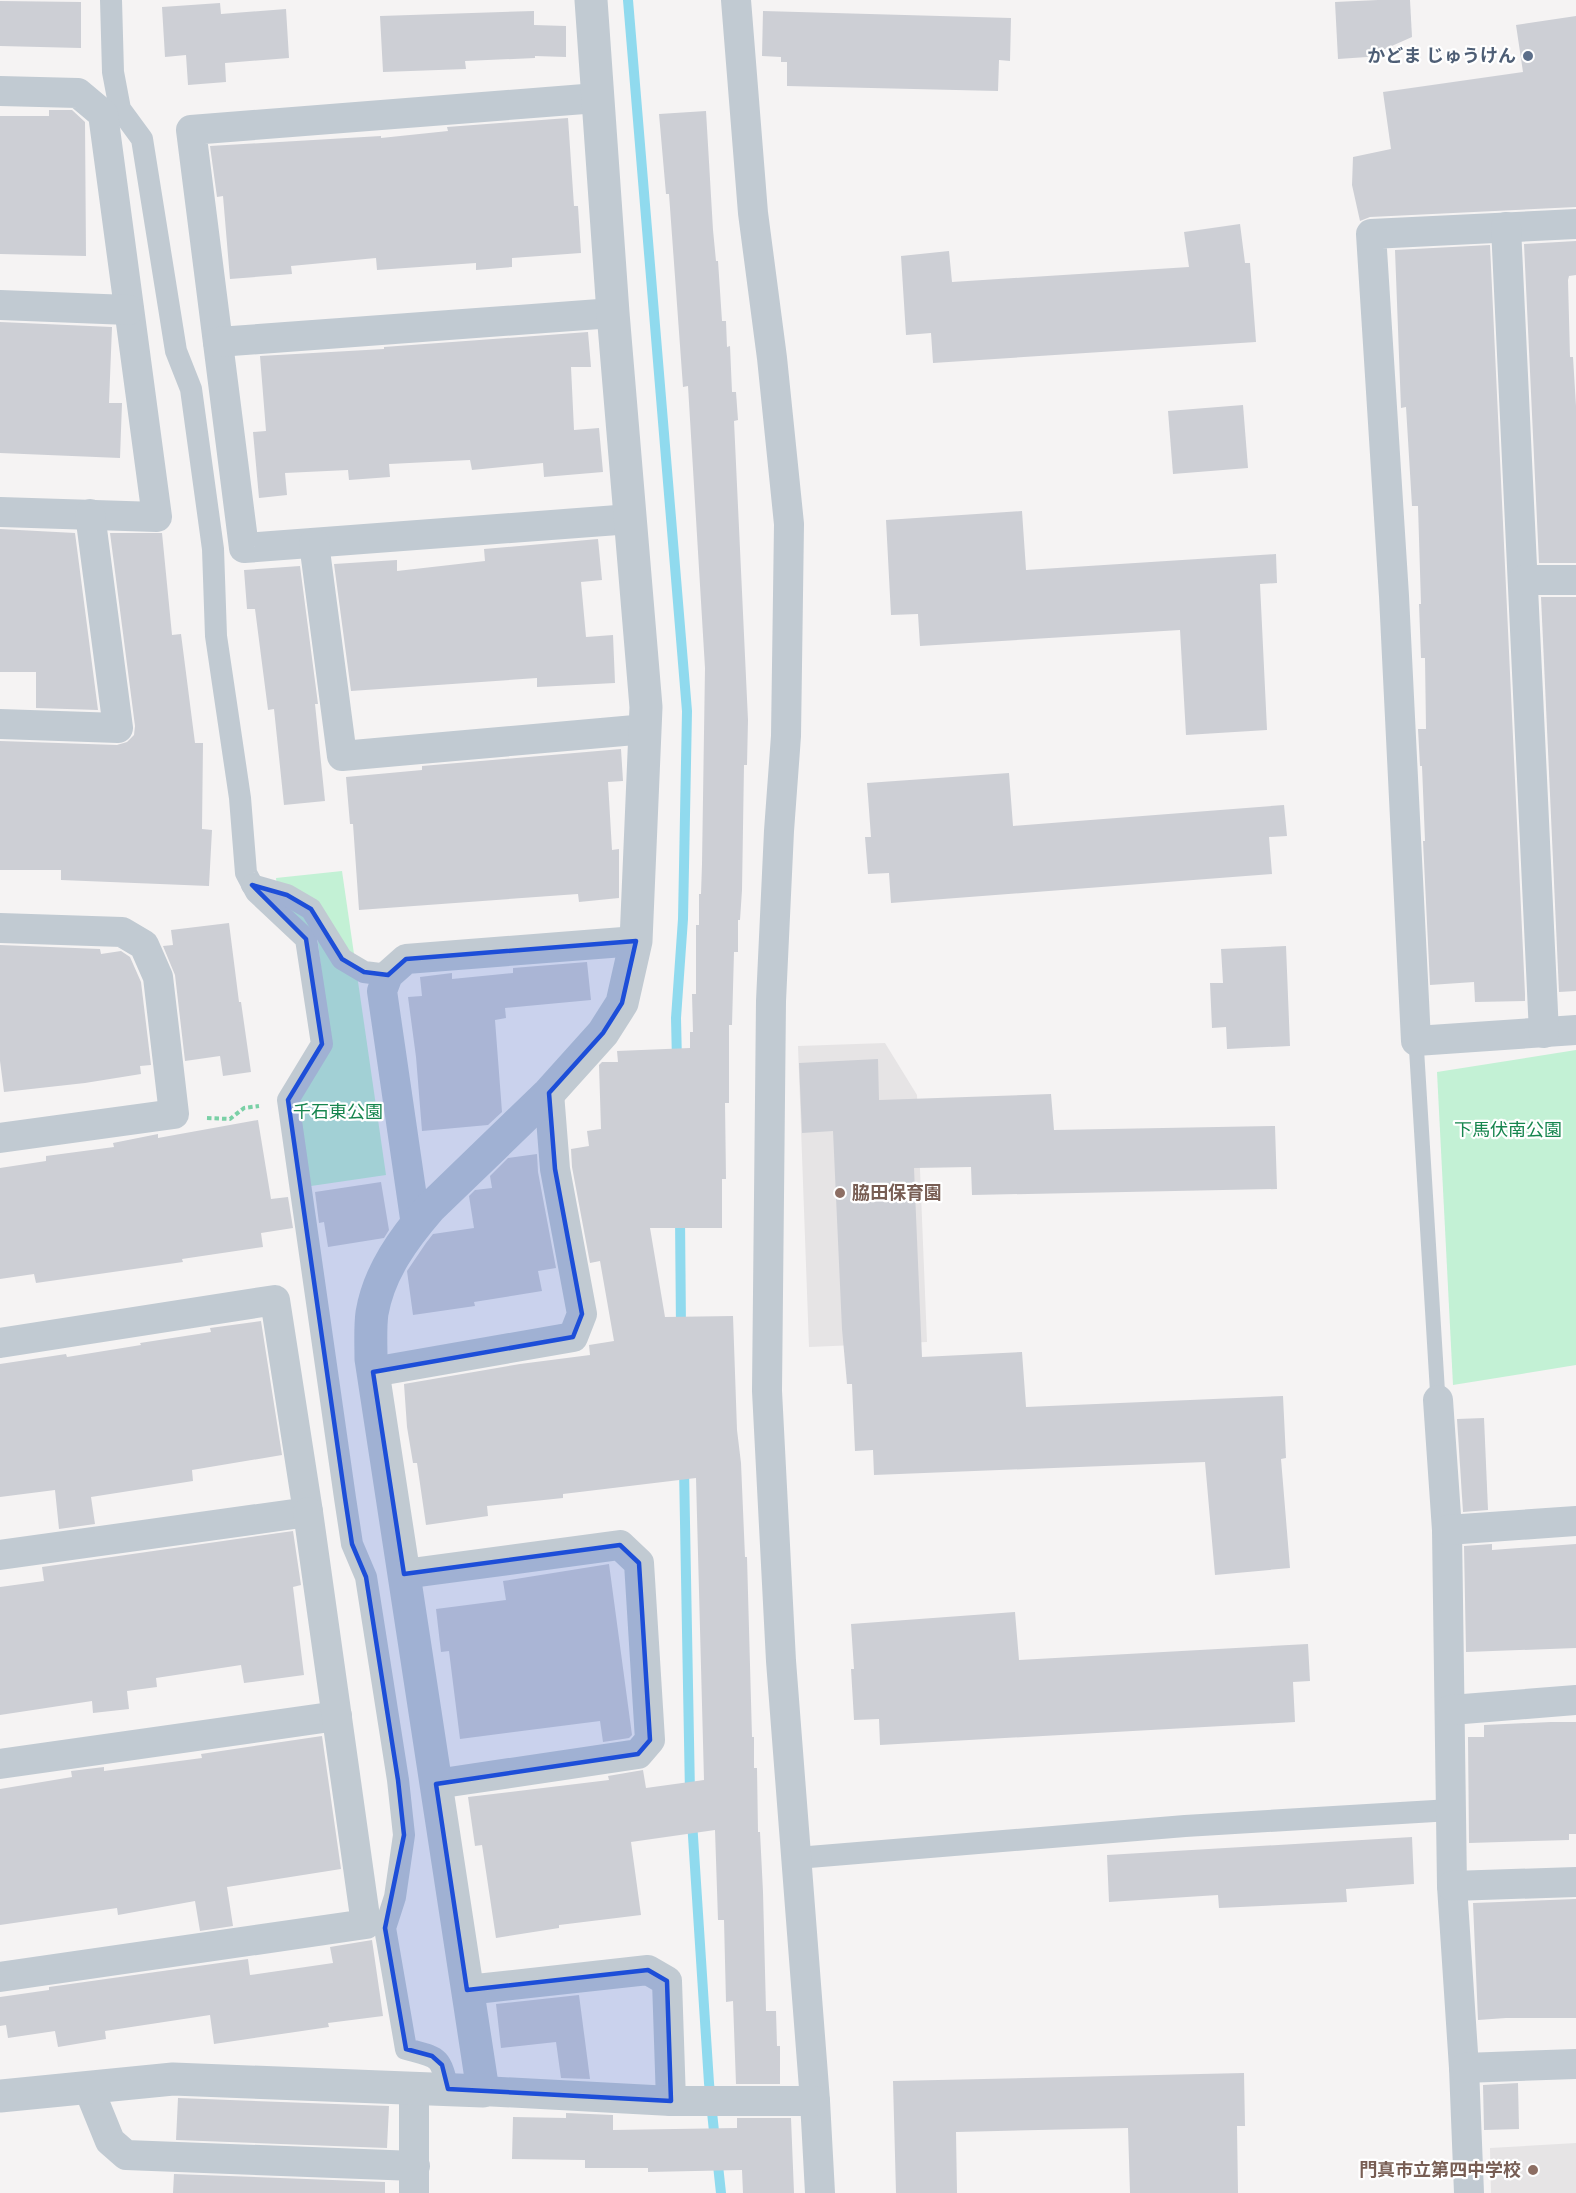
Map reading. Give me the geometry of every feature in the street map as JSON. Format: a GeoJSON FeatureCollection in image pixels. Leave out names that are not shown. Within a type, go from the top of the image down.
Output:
{"type":"FeatureCollection","features":[{"type":"Feature","properties":{"kind":"street"},"geometry":{"type":"LineString","coordinates":[[111,0],[113,72],[120,110],[142,139],[176,351],[191,389],[213,549],[216,636],[240,798],[246,873],[255,892],[306,939],[322,1044],[288,1100],[352,1544],[366,1577],[398,1780],[404,1835],[395,1897],[386,1928],[406,2049],[432,2056],[442,2065],[448,2089]]}},
{"type":"Feature","properties":{"kind":"street"},"geometry":{"type":"LineString","coordinates":[[483,2091],[371,1359],[372,1312],[384,1275],[402,1242],[430,1208],[549,1093],[603,1033],[622,1003],[636,941],[646,729],[591,0]]}},
{"type":"Feature","properties":{"kind":"street"},"geometry":{"type":"LineString","coordinates":[[736,0],[753,213],[772,358],[789,524],[786,736],[771,1001],[767,1391],[781,1661],[820,2193]]}},
{"type":"Feature","properties":{"kind":"street"},"geometry":{"type":"LineString","coordinates":[[0,91],[78,93],[103,114],[157,517],[0,512]]}},
{"type":"Feature","properties":{"kind":"street"},"geometry":{"type":"LineString","coordinates":[[597,98],[191,130],[244,548],[630,519]]}},
{"type":"Feature","properties":{"kind":"street"},"geometry":{"type":"LineString","coordinates":[[1576,224],[1371,234],[1394,596],[1416,1041],[1576,1030]]}},
{"type":"Feature","properties":{"kind":"street"},"geometry":{"type":"LineString","coordinates":[[1506,227],[1544,1033]]}},
{"type":"Feature","properties":{"kind":"street"},"geometry":{"type":"LineString","coordinates":[[0,305],[129,310]]}},
{"type":"Feature","properties":{"kind":"street"},"geometry":{"type":"LineString","coordinates":[[218,342],[613,312]]}},
{"type":"Feature","properties":{"kind":"street"},"geometry":{"type":"LineString","coordinates":[[0,724],[118,728],[90,514]]}},
{"type":"Feature","properties":{"kind":"street"},"geometry":{"type":"LineString","coordinates":[[314,543],[342,756],[646,729]]}},
{"type":"Feature","properties":{"kind":"street"},"geometry":{"type":"LineString","coordinates":[[1523,580],[1576,580]]}},
{"type":"Feature","properties":{"kind":"street"},"geometry":{"type":"LineString","coordinates":[[252,885],[287,895],[310,909],[342,959],[364,972],[388,975]]}},
{"type":"Feature","properties":{"kind":"street"},"geometry":{"type":"LineString","coordinates":[[0,928],[122,932],[144,945],[158,977],[174,1113],[0,1138]]}},
{"type":"Feature","properties":{"kind":"street"},"geometry":{"type":"LineString","coordinates":[[416,1225],[382,991],[388,975],[406,959],[636,941]]}},
{"type":"Feature","properties":{"kind":"street"},"geometry":{"type":"LineString","coordinates":[[373,1372],[573,1337],[582,1314],[555,1169],[549,1093]]}},
{"type":"Feature","properties":{"kind":"street"},"geometry":{"type":"LineString","coordinates":[[0,1343],[275,1300],[309,1512],[366,1924],[0,1977]]}},
{"type":"Feature","properties":{"kind":"street"},"geometry":{"type":"LineString","coordinates":[[1438,1400],[1447,1530],[1452,1886],[1464,2068],[1469,2193]]}},
{"type":"Feature","properties":{"kind":"street"},"geometry":{"type":"LineString","coordinates":[[0,1555],[309,1512]]}},
{"type":"Feature","properties":{"kind":"street"},"geometry":{"type":"LineString","coordinates":[[1447,1530],[1576,1521]]}},
{"type":"Feature","properties":{"kind":"street"},"geometry":{"type":"LineString","coordinates":[[404,1574],[620,1545],[639,1563],[650,1740],[638,1754],[436,1784]]}},
{"type":"Feature","properties":{"kind":"street"},"geometry":{"type":"LineString","coordinates":[[1451,1710],[1576,1700]]}},
{"type":"Feature","properties":{"kind":"street"},"geometry":{"type":"LineString","coordinates":[[0,1764],[336,1716]]}},
{"type":"Feature","properties":{"kind":"street"},"geometry":{"type":"LineString","coordinates":[[797,1858],[1185,1826],[1451,1810]]}},
{"type":"Feature","properties":{"kind":"street"},"geometry":{"type":"LineString","coordinates":[[1452,1886],[1576,1882]]}},
{"type":"Feature","properties":{"kind":"street"},"geometry":{"type":"LineString","coordinates":[[467,1990],[648,1970],[667,1981],[671,2101]]}},
{"type":"Feature","properties":{"kind":"street"},"geometry":{"type":"LineString","coordinates":[[1464,2068],[1576,2064]]}},
{"type":"Feature","properties":{"kind":"street"},"geometry":{"type":"LineString","coordinates":[[0,2096],[173,2079],[448,2089],[671,2101],[815,2101]]}},
{"type":"Feature","properties":{"kind":"street"},"geometry":{"type":"LineString","coordinates":[[88,2087],[110,2141],[126,2155],[415,2179],[414,2088]]}},
{"type":"Feature","properties":{"kind":"lane"},"geometry":{"type":"LineString","coordinates":[[1416,1041],[1438,1400]]}},
{"type":"Feature","properties":{"kind":"path"},"geometry":{"type":"LineString","coordinates":[[174,1113],[230,1119],[244,1108],[261,1106],[289,1110]]}},
{"type":"Feature","properties":{"kind":"highlighted area"},"geometry":{"type":"Polygon","coordinates":[[[252,885],[287,895],[311,909],[342,959],[364,972],[388,975],[406,959],[636,941],[622,1003],[603,1033],[549,1093],[555,1169],[582,1314],[573,1337],[373,1372],[404,1574],[620,1545],[639,1563],[650,1740],[638,1754],[436,1784],[467,1990],[648,1970],[667,1981],[671,2101],[448,2089],[442,2065],[432,2056],[406,2049],[385,1928],[404,1835],[398,1780],[366,1577],[352,1544],[288,1100],[322,1044],[306,939],[252,885]]]}},
{"type":"Feature","properties":{"kind":"shaded area"},"geometry":{"type":"Polygon","coordinates":[[[885,1043],[917,1095],[927,1342],[809,1347],[798,1046],[885,1043]]]}},
{"type":"Feature","properties":{"kind":"shaded area","name":"門真市立第四中学校"},"geometry":{"type":"Polygon","coordinates":[[[1576,2143],[1576,2193],[1491,2193],[1490,2148],[1576,2143]]]}},
{"type":"Feature","properties":{"kind":"green space","name":"千石東公園"},"geometry":{"type":"Polygon","coordinates":[[[342,871],[386,1175],[311,1186],[297,1103],[331,1047],[317,935],[279,903],[276,878],[342,871]]]}},
{"type":"Feature","properties":{"kind":"green space","name":"下馬伏南公園"},"geometry":{"type":"Polygon","coordinates":[[[1576,1050],[1576,1365],[1453,1385],[1437,1072],[1576,1050]]]}},
{"type":"Feature","properties":{"kind":"building"},"geometry":{"type":"Polygon","coordinates":[[[1410,0],[1412,37],[1367,57],[1338,59],[1335,2],[1410,0]]]}},
{"type":"Feature","properties":{"kind":"building"},"geometry":{"type":"Polygon","coordinates":[[[0,1],[81,2],[81,48],[0,46],[0,1]]]}},
{"type":"Feature","properties":{"kind":"building"},"geometry":{"type":"Polygon","coordinates":[[[220,3],[221,14],[286,9],[289,58],[225,63],[226,82],[188,85],[186,55],[165,57],[162,7],[220,3]]]}},
{"type":"Feature","properties":{"kind":"building"},"geometry":{"type":"Polygon","coordinates":[[[534,11],[534,25],[566,26],[566,57],[535,56],[535,58],[465,61],[466,69],[383,72],[380,16],[534,11]]]}},
{"type":"Feature","properties":{"kind":"building"},"geometry":{"type":"Polygon","coordinates":[[[763,11],[1011,18],[1010,61],[999,60],[998,91],[787,86],[787,62],[781,62],[781,57],[762,56],[763,11]]]}},
{"type":"Feature","properties":{"kind":"building"},"geometry":{"type":"Polygon","coordinates":[[[1576,16],[1576,207],[1370,217],[1360,221],[1352,185],[1353,157],[1391,149],[1383,92],[1523,72],[1516,25],[1576,16]]]}},
{"type":"Feature","properties":{"kind":"building"},"geometry":{"type":"Polygon","coordinates":[[[49,110],[72,110],[85,122],[86,256],[0,254],[0,116],[49,116],[49,110]]]}},
{"type":"Feature","properties":{"kind":"building"},"geometry":{"type":"Polygon","coordinates":[[[706,111],[713,230],[716,261],[718,261],[722,321],[726,321],[727,347],[730,346],[732,392],[736,392],[738,420],[734,421],[748,720],[747,765],[744,765],[742,890],[740,920],[738,920],[738,952],[734,952],[732,1025],[729,1025],[729,1103],[725,1103],[726,1179],[722,1179],[722,1228],[650,1228],[665,1317],[733,1316],[737,1430],[741,1463],[745,1557],[747,1557],[752,1737],[754,1737],[754,1768],[757,1768],[758,1832],[760,1832],[763,1892],[766,2011],[776,2011],[777,2046],[780,2046],[780,2084],[736,2084],[733,2001],[726,2002],[724,1920],[718,1920],[715,1830],[631,1842],[641,1915],[559,1925],[559,1928],[496,1938],[482,1845],[475,1846],[468,1797],[609,1780],[608,1776],[643,1770],[646,1788],[704,1780],[696,1478],[563,1494],[563,1498],[487,1506],[488,1516],[426,1525],[417,1463],[413,1463],[407,1427],[404,1384],[520,1364],[590,1355],[589,1345],[614,1341],[600,1261],[590,1263],[572,1167],[571,1149],[589,1146],[587,1131],[601,1129],[599,1065],[602,1062],[618,1062],[617,1051],[690,1048],[690,1032],[693,1032],[692,994],[696,994],[696,925],[699,925],[699,894],[701,894],[705,668],[688,386],[683,387],[669,194],[666,194],[659,114],[706,111]]]}},
{"type":"Feature","properties":{"kind":"building"},"geometry":{"type":"Polygon","coordinates":[[[568,118],[574,206],[578,206],[581,253],[512,258],[512,267],[476,270],[476,263],[377,270],[376,258],[291,266],[292,274],[230,279],[223,196],[217,197],[210,146],[381,136],[381,138],[448,131],[447,127],[568,118]]]}},
{"type":"Feature","properties":{"kind":"building"},"geometry":{"type":"Polygon","coordinates":[[[1240,224],[1245,263],[1250,263],[1256,342],[933,363],[931,333],[906,335],[901,256],[949,251],[952,282],[1189,267],[1184,232],[1240,224]]]}},
{"type":"Feature","properties":{"kind":"building"},"geometry":{"type":"Polygon","coordinates":[[[1576,241],[1576,275],[1569,276],[1568,280],[1570,357],[1573,357],[1576,406],[1576,563],[1539,563],[1524,244],[1576,241]]]}},
{"type":"Feature","properties":{"kind":"building"},"geometry":{"type":"Polygon","coordinates":[[[1490,245],[1525,1001],[1475,1002],[1474,982],[1430,985],[1422,766],[1420,766],[1418,729],[1426,729],[1425,658],[1421,658],[1419,604],[1421,604],[1418,506],[1412,506],[1406,407],[1401,408],[1395,250],[1490,245]]]}},
{"type":"Feature","properties":{"kind":"building"},"geometry":{"type":"Polygon","coordinates":[[[0,322],[112,327],[109,403],[122,403],[120,458],[0,453],[0,322]]]}},
{"type":"Feature","properties":{"kind":"building"},"geometry":{"type":"Polygon","coordinates":[[[588,332],[591,367],[571,367],[574,430],[599,428],[603,472],[544,477],[543,463],[472,470],[470,460],[389,464],[390,477],[349,480],[348,470],[285,473],[287,495],[259,498],[253,432],[266,431],[260,356],[384,349],[384,347],[588,332]]]}},
{"type":"Feature","properties":{"kind":"building"},"geometry":{"type":"Polygon","coordinates":[[[1243,405],[1248,468],[1173,474],[1168,411],[1243,405]]]}},
{"type":"Feature","properties":{"kind":"building"},"geometry":{"type":"Polygon","coordinates":[[[1022,511],[1026,570],[1276,554],[1277,583],[1260,584],[1267,730],[1186,735],[1180,630],[920,646],[918,614],[891,615],[886,520],[1022,511]]]}},
{"type":"Feature","properties":{"kind":"building"},"geometry":{"type":"Polygon","coordinates":[[[0,529],[75,533],[98,710],[36,708],[36,672],[0,672],[0,529]]]}},
{"type":"Feature","properties":{"kind":"building"},"geometry":{"type":"Polygon","coordinates":[[[110,533],[162,533],[172,635],[181,634],[195,743],[203,743],[202,829],[212,830],[209,886],[61,880],[61,870],[0,870],[0,741],[117,745],[127,742],[134,735],[135,726],[110,533]]]}},
{"type":"Feature","properties":{"kind":"building"},"geometry":{"type":"Polygon","coordinates":[[[598,539],[602,580],[581,582],[586,637],[613,635],[615,683],[537,687],[537,678],[351,691],[334,564],[397,560],[397,571],[485,561],[484,549],[598,539]]]}},
{"type":"Feature","properties":{"kind":"building"},"geometry":{"type":"Polygon","coordinates":[[[300,566],[318,704],[315,704],[325,801],[284,805],[274,709],[268,710],[255,609],[247,609],[244,570],[300,566]]]}},
{"type":"Feature","properties":{"kind":"building"},"geometry":{"type":"Polygon","coordinates":[[[1541,597],[1576,597],[1576,991],[1559,992],[1541,597]]]}},
{"type":"Feature","properties":{"kind":"building"},"geometry":{"type":"Polygon","coordinates":[[[621,749],[623,781],[608,782],[612,850],[619,849],[619,898],[579,902],[578,894],[359,910],[353,824],[350,824],[346,777],[422,770],[422,766],[621,749]]]}},
{"type":"Feature","properties":{"kind":"building"},"geometry":{"type":"Polygon","coordinates":[[[1009,773],[1013,826],[1284,805],[1287,836],[1269,837],[1272,874],[891,903],[889,873],[868,874],[865,837],[871,837],[867,783],[1009,773]]]}},
{"type":"Feature","properties":{"kind":"building"},"geometry":{"type":"Polygon","coordinates":[[[229,923],[251,1072],[223,1076],[220,1056],[185,1061],[175,975],[163,946],[173,945],[171,930],[229,923]]]}},
{"type":"Feature","properties":{"kind":"building"},"geometry":{"type":"Polygon","coordinates":[[[0,945],[100,949],[101,954],[121,951],[130,957],[141,982],[151,1065],[140,1066],[141,1074],[4,1092],[0,1061],[0,945]]]}},
{"type":"Feature","properties":{"kind":"building"},"geometry":{"type":"Polygon","coordinates":[[[1286,946],[1290,1046],[1227,1049],[1226,1027],[1212,1028],[1210,983],[1223,983],[1221,949],[1286,946]]]}},
{"type":"Feature","properties":{"kind":"building"},"geometry":{"type":"Polygon","coordinates":[[[587,962],[591,1000],[505,1008],[506,1018],[495,1020],[502,1112],[488,1125],[422,1131],[408,997],[422,996],[420,977],[452,973],[452,979],[513,973],[513,968],[587,962]]]}},
{"type":"Feature","properties":{"kind":"building"},"geometry":{"type":"Polygon","coordinates":[[[878,1059],[879,1100],[1051,1094],[1054,1130],[1275,1126],[1277,1189],[972,1195],[971,1167],[914,1168],[922,1357],[1022,1352],[1026,1407],[1283,1396],[1286,1458],[1281,1459],[1290,1568],[1215,1575],[1205,1462],[874,1475],[873,1450],[855,1451],[852,1384],[847,1384],[842,1329],[833,1131],[802,1133],[799,1063],[878,1059]]]}},
{"type":"Feature","properties":{"kind":"building"},"geometry":{"type":"Polygon","coordinates":[[[258,1120],[271,1199],[288,1197],[293,1228],[261,1233],[263,1247],[182,1259],[183,1262],[36,1283],[34,1274],[0,1279],[0,1168],[46,1161],[46,1156],[114,1147],[113,1143],[158,1134],[158,1138],[258,1120]]]}},
{"type":"Feature","properties":{"kind":"building"},"geometry":{"type":"Polygon","coordinates":[[[537,1154],[538,1172],[556,1268],[538,1271],[542,1291],[474,1302],[475,1306],[413,1315],[407,1271],[426,1243],[433,1234],[474,1228],[469,1196],[475,1190],[492,1188],[490,1176],[508,1158],[537,1154]]]}},
{"type":"Feature","properties":{"kind":"building"},"geometry":{"type":"Polygon","coordinates":[[[381,1182],[389,1230],[384,1238],[328,1247],[324,1222],[319,1223],[315,1192],[381,1182]]]}},
{"type":"Feature","properties":{"kind":"building"},"geometry":{"type":"Polygon","coordinates":[[[261,1321],[282,1455],[192,1470],[193,1481],[91,1497],[95,1524],[59,1529],[55,1490],[0,1497],[0,1364],[66,1354],[67,1357],[141,1345],[140,1343],[211,1332],[210,1328],[261,1321]]]}},
{"type":"Feature","properties":{"kind":"building"},"geometry":{"type":"Polygon","coordinates":[[[1484,1418],[1488,1510],[1463,1512],[1457,1419],[1484,1418]]]}},
{"type":"Feature","properties":{"kind":"building"},"geometry":{"type":"Polygon","coordinates":[[[293,1531],[301,1585],[293,1587],[304,1675],[244,1683],[241,1665],[156,1678],[157,1687],[127,1691],[129,1709],[93,1713],[92,1701],[0,1715],[0,1587],[44,1581],[42,1567],[293,1531]]]}},
{"type":"Feature","properties":{"kind":"building"},"geometry":{"type":"Polygon","coordinates":[[[1492,1544],[1492,1550],[1576,1544],[1576,1648],[1466,1652],[1464,1546],[1492,1544]]]}},
{"type":"Feature","properties":{"kind":"building"},"geometry":{"type":"Polygon","coordinates":[[[609,1564],[632,1735],[629,1738],[603,1742],[600,1721],[460,1739],[449,1651],[441,1652],[436,1609],[506,1600],[503,1581],[609,1564]]]}},
{"type":"Feature","properties":{"kind":"building"},"geometry":{"type":"Polygon","coordinates":[[[1015,1612],[1019,1660],[1308,1644],[1310,1681],[1293,1682],[1295,1722],[880,1745],[879,1719],[854,1720],[851,1624],[1015,1612]]]}},
{"type":"Feature","properties":{"kind":"building"},"geometry":{"type":"Polygon","coordinates":[[[1576,1722],[1576,1834],[1569,1834],[1569,1840],[1469,1843],[1468,1737],[1484,1737],[1484,1725],[1576,1722]]]}},
{"type":"Feature","properties":{"kind":"building"},"geometry":{"type":"Polygon","coordinates":[[[322,1736],[341,1869],[227,1887],[233,1926],[200,1931],[195,1901],[118,1915],[117,1908],[0,1925],[0,1789],[72,1777],[71,1771],[104,1767],[104,1771],[202,1758],[201,1754],[322,1736]]]}},
{"type":"Feature","properties":{"kind":"building"},"geometry":{"type":"Polygon","coordinates":[[[1412,1837],[1414,1884],[1346,1889],[1347,1902],[1219,1908],[1218,1895],[1109,1902],[1107,1855],[1412,1837]]]}},
{"type":"Feature","properties":{"kind":"building"},"geometry":{"type":"Polygon","coordinates":[[[1576,1899],[1576,2018],[1478,2020],[1473,1903],[1576,1899]]]}},
{"type":"Feature","properties":{"kind":"building"},"geometry":{"type":"Polygon","coordinates":[[[372,1940],[383,2016],[328,2023],[329,2027],[214,2044],[210,2015],[105,2031],[106,2039],[58,2047],[55,2031],[8,2038],[6,2025],[0,2026],[0,1997],[49,1990],[49,1987],[248,1959],[250,1975],[333,1963],[330,1947],[372,1940]]]}},
{"type":"Feature","properties":{"kind":"building"},"geometry":{"type":"Polygon","coordinates":[[[579,1995],[590,2079],[561,2078],[556,2042],[501,2048],[496,2004],[579,1995]]]}},
{"type":"Feature","properties":{"kind":"building"},"geometry":{"type":"Polygon","coordinates":[[[1244,2073],[1245,2126],[1237,2126],[1238,2193],[1130,2193],[1128,2128],[956,2132],[957,2193],[896,2193],[893,2081],[1244,2073]]]}},
{"type":"Feature","properties":{"kind":"building"},"geometry":{"type":"Polygon","coordinates":[[[1518,2083],[1519,2129],[1484,2130],[1483,2085],[1518,2083]]]}},
{"type":"Feature","properties":{"kind":"building"},"geometry":{"type":"Polygon","coordinates":[[[178,2098],[389,2106],[387,2148],[176,2140],[178,2098]]]}},
{"type":"Feature","properties":{"kind":"building"},"geometry":{"type":"Polygon","coordinates":[[[566,2113],[613,2115],[613,2130],[737,2128],[737,2118],[791,2118],[794,2193],[743,2193],[742,2170],[648,2172],[648,2168],[585,2168],[585,2160],[512,2159],[513,2117],[566,2118],[566,2113]]]}},
{"type":"Feature","properties":{"kind":"building"},"geometry":{"type":"Polygon","coordinates":[[[174,2174],[385,2182],[385,2193],[173,2193],[174,2174]]]}},
{"type":"Feature","properties":{"kind":"waterway"},"geometry":{"type":"LineString","coordinates":[[628,0],[687,711],[683,919],[676,1018],[677,1062]]}},
{"type":"Feature","properties":{"kind":"waterway"},"geometry":{"type":"LineString","coordinates":[[680,1216],[681,1329]]}},
{"type":"Feature","properties":{"kind":"waterway"},"geometry":{"type":"LineString","coordinates":[[684,1468],[690,1794]]}},
{"type":"Feature","properties":{"kind":"waterway"},"geometry":{"type":"LineString","coordinates":[[692,1821],[709,2083],[715,2141]]}},
{"type":"Feature","properties":{"kind":"waterway"},"geometry":{"type":"LineString","coordinates":[[717,2156],[721,2193]]}},
{"type":"Feature","properties":{"kind":"place","name":"かどま じゅうけん"},"geometry":{"type":"Point","coordinates":[1528,56]}},
{"type":"Feature","properties":{"kind":"place","name":"脇田保育園"},"geometry":{"type":"Point","coordinates":[840,1193]}},
{"type":"Feature","properties":{"kind":"place","name":"門真市立第四中学校"},"geometry":{"type":"Point","coordinates":[1533,2170]}}]}
